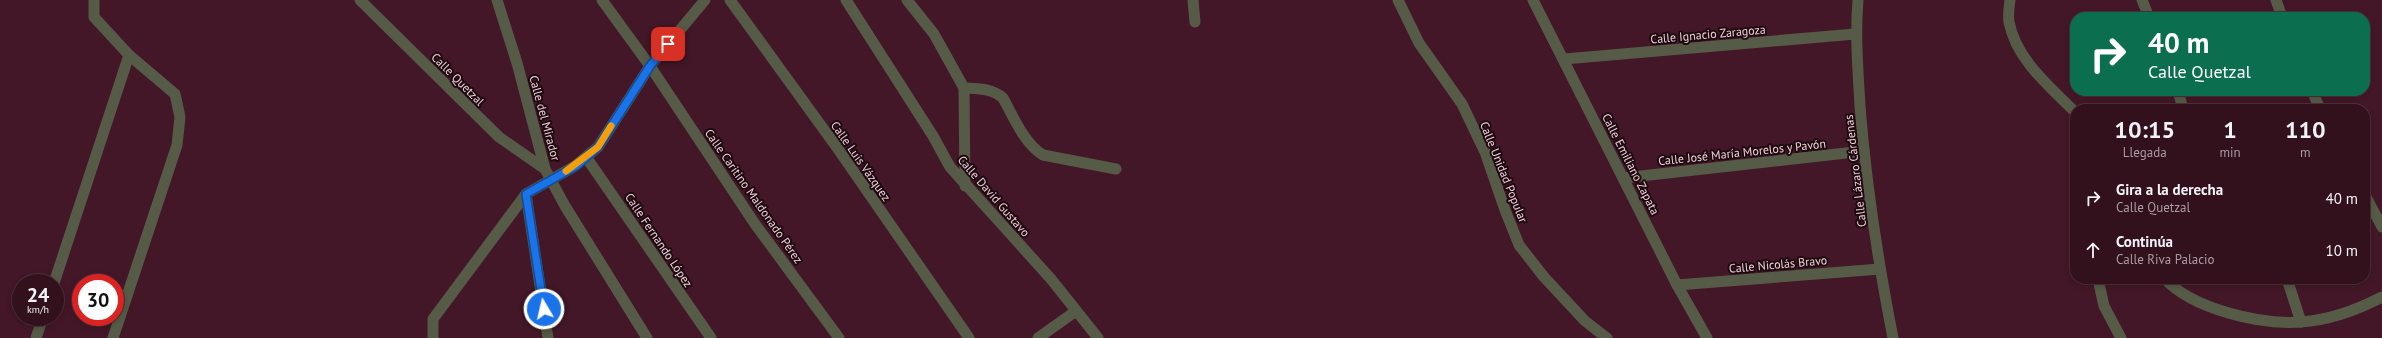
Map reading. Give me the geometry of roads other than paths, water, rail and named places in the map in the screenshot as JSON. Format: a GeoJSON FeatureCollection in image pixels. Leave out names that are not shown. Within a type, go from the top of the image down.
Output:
{"type":"FeatureCollection","features":[{"type":"Feature","properties":{"kind":"street"},"geometry":{"type":"LineString","coordinates":[[94,0],[94,17],[129,55],[175,94],[180,117],[177,146],[113,338]]}},
{"type":"Feature","properties":{"kind":"street","name":"Calle Quetzal"},"geometry":{"type":"LineString","coordinates":[[360,0],[499,137],[545,168]]}},
{"type":"Feature","properties":{"kind":"street","name":"Calle del Mirador"},"geometry":{"type":"LineString","coordinates":[[497,0],[517,63],[545,168],[565,206],[647,338]]}},
{"type":"Feature","properties":{"kind":"street","name":"Calle Caritino Maldonado Pérez"},"geometry":{"type":"LineString","coordinates":[[602,0],[650,66],[755,224],[839,338]]}},
{"type":"Feature","properties":{"kind":"street"},"geometry":{"type":"LineString","coordinates":[[433,338],[433,319],[526,194],[576,166],[598,147],[650,66],[705,0]]}},
{"type":"Feature","properties":{"kind":"street","name":"Calle Luis Vázquez"},"geometry":{"type":"LineString","coordinates":[[730,0],[838,149],[969,338]]}},
{"type":"Feature","properties":{"kind":"street","name":"Calle David Gustavo"},"geometry":{"type":"LineString","coordinates":[[846,0],[933,136],[950,167],[965,186],[1051,280],[1098,338]]}},
{"type":"Feature","properties":{"kind":"street"},"geometry":{"type":"LineString","coordinates":[[907,0],[934,34],[964,88],[965,186]]}},
{"type":"Feature","properties":{"kind":"street"},"geometry":{"type":"LineString","coordinates":[[1193,0],[1195,22]]}},
{"type":"Feature","properties":{"kind":"street","name":"Calle Unidad Popular"},"geometry":{"type":"LineString","coordinates":[[1398,0],[1419,43],[1462,104],[1485,152],[1519,245],[1544,277],[1575,310],[1607,338]]}},
{"type":"Feature","properties":{"kind":"street","name":"Calle Emiliano Zapata"},"geometry":{"type":"LineString","coordinates":[[1533,0],[1677,285],[1707,338]]}},
{"type":"Feature","properties":{"kind":"street","name":"Calle Lázaro Cárdenas"},"geometry":{"type":"LineString","coordinates":[[1858,0],[1855,34],[1864,151],[1880,269],[1893,338]]}},
{"type":"Feature","properties":{"kind":"street"},"geometry":{"type":"LineString","coordinates":[[2010,0],[2009,20],[2016,46],[2037,73],[2070,107]]}},
{"type":"Feature","properties":{"kind":"street"},"geometry":{"type":"LineString","coordinates":[[2142,0],[2147,12]]}},
{"type":"Feature","properties":{"kind":"street"},"geometry":{"type":"LineString","coordinates":[[2276,0],[2280,12]]}},
{"type":"Feature","properties":{"kind":"street","name":"Calle Ignacio Zaragoza"},"geometry":{"type":"LineString","coordinates":[[1564,59],[1855,34]]}},
{"type":"Feature","properties":{"kind":"street"},"geometry":{"type":"LineString","coordinates":[[57,274],[129,55]]}},
{"type":"Feature","properties":{"kind":"street"},"geometry":{"type":"LineString","coordinates":[[964,88],[987,90],[996,93],[1003,98],[1034,150],[1043,155],[1116,169]]}},
{"type":"Feature","properties":{"kind":"street","name":"Calle José María Morelos y Pavón"},"geometry":{"type":"LineString","coordinates":[[1623,178],[1864,151]]}},
{"type":"Feature","properties":{"kind":"street","name":"Calle Fernando López"},"geometry":{"type":"LineString","coordinates":[[586,157],[711,338]]}},
{"type":"Feature","properties":{"kind":"street"},"geometry":{"type":"LineString","coordinates":[[526,194],[548,338]]}},
{"type":"Feature","properties":{"kind":"street"},"geometry":{"type":"LineString","coordinates":[[2370,204],[2382,226]]}},
{"type":"Feature","properties":{"kind":"street","name":"Calle Nicolás Bravo"},"geometry":{"type":"LineString","coordinates":[[1677,285],[1880,269]]}},
{"type":"Feature","properties":{"kind":"street"},"geometry":{"type":"LineString","coordinates":[[2099,284],[2104,306],[2121,338]]}},
{"type":"Feature","properties":{"kind":"street"},"geometry":{"type":"LineString","coordinates":[[2170,284],[2175,290],[2204,305],[2260,320],[2301,322],[2356,311],[2382,297]]}},
{"type":"Feature","properties":{"kind":"street"},"geometry":{"type":"LineString","coordinates":[[2289,284],[2301,322]]}},
{"type":"Feature","properties":{"kind":"street"},"geometry":{"type":"LineString","coordinates":[[1038,338],[1076,311]]}},
{"type":"Feature","properties":{"kind":"street"},"geometry":{"type":"LineString","coordinates":[[36,338],[40,326]]}}]}
